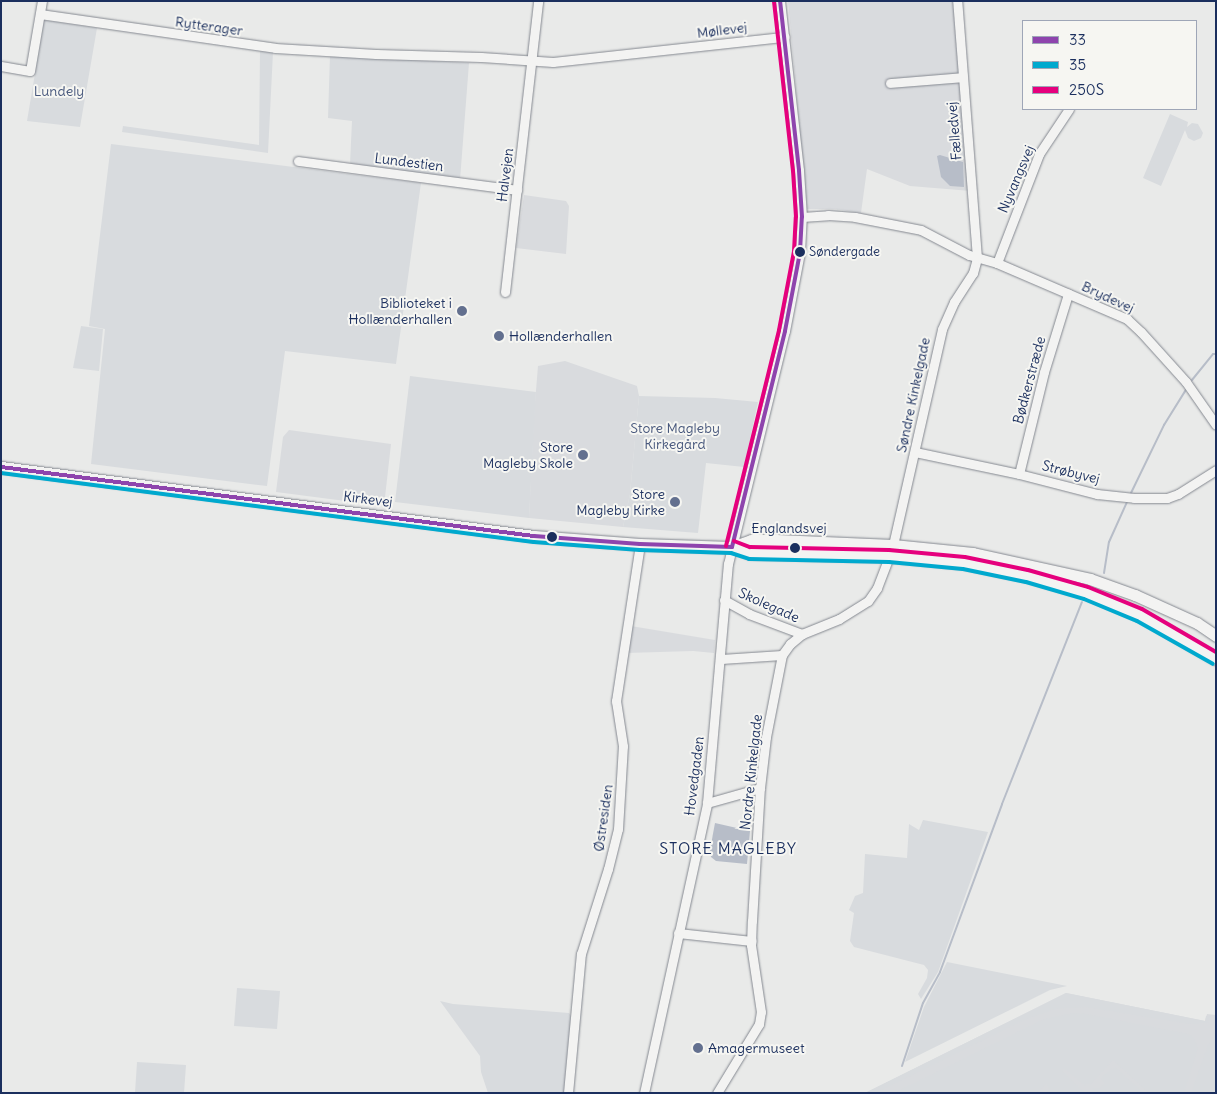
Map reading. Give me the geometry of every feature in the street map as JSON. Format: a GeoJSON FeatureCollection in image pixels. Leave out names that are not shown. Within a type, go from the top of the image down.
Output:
{"type":"FeatureCollection","features":[{"type":"Feature","properties":{"kind":"main road","name":"Kirkevej"},"geometry":{"type":"LineString","coordinates":[[1,467],[534,536],[640,544],[732,548]]}},
{"type":"Feature","properties":{"kind":"main road","name":"Englandsvej"},"geometry":{"type":"LineString","coordinates":[[732,548],[749,553],[891,550],[973,553],[1090,580],[1161,607],[1196,623],[1216,636]]}},
{"type":"Feature","properties":{"kind":"main road","name":"Englandsvej"},"geometry":{"type":"LineString","coordinates":[[891,550],[983,566],[1086,593],[1140,615],[1216,659]]}},
{"type":"Feature","properties":{"kind":"street"},"geometry":{"type":"LineString","coordinates":[[1,66],[30,70],[42,1]]}},
{"type":"Feature","properties":{"kind":"street","name":"Halvejen"},"geometry":{"type":"LineString","coordinates":[[505,292],[538,1]]}},
{"type":"Feature","properties":{"kind":"street"},"geometry":{"type":"LineString","coordinates":[[780,1],[800,170],[802,217],[828,215],[855,217],[907,226],[921,230],[978,258]]}},
{"type":"Feature","properties":{"kind":"street","name":"Fælledvej"},"geometry":{"type":"LineString","coordinates":[[957,1],[978,258]]}},
{"type":"Feature","properties":{"kind":"street","name":"Rytterager"},"geometry":{"type":"LineString","coordinates":[[40,14],[237,44],[376,54],[481,57],[531,62]]}},
{"type":"Feature","properties":{"kind":"street","name":"Møllevej"},"geometry":{"type":"LineString","coordinates":[[531,62],[553,62],[785,37]]}},
{"type":"Feature","properties":{"kind":"street"},"geometry":{"type":"LineString","coordinates":[[890,83],[963,76]]}},
{"type":"Feature","properties":{"kind":"street","name":"Nyvangsvej"},"geometry":{"type":"LineString","coordinates":[[997,263],[1039,154],[1068,110]]}},
{"type":"Feature","properties":{"kind":"street","name":"Lundestien"},"geometry":{"type":"LineString","coordinates":[[298,161],[517,190]]}},
{"type":"Feature","properties":{"kind":"street","name":"Hovedgaden"},"geometry":{"type":"LineString","coordinates":[[644,1093],[706,803],[721,659],[724,600],[732,548],[793,292],[800,252],[802,217]]}},
{"type":"Feature","properties":{"kind":"street","name":"Brydevej"},"geometry":{"type":"LineString","coordinates":[[978,258],[997,263],[1127,319],[1186,382],[1216,425]]}},
{"type":"Feature","properties":{"kind":"street","name":"Søndre Kinkelgade"},"geometry":{"type":"LineString","coordinates":[[891,550],[942,329],[954,302],[972,273],[978,258]]}},
{"type":"Feature","properties":{"kind":"street","name":"Bødkerstræde"},"geometry":{"type":"LineString","coordinates":[[1019,474],[1044,372],[1068,294]]}},
{"type":"Feature","properties":{"kind":"street","name":"Strøbyvej"},"geometry":{"type":"LineString","coordinates":[[915,452],[1019,474],[1097,494],[1158,499],[1178,494],[1216,470]]}},
{"type":"Feature","properties":{"kind":"street","name":"Østresiden"},"geometry":{"type":"LineString","coordinates":[[568,1093],[581,954],[608,869],[618,830],[624,746],[616,700],[640,544]]}},
{"type":"Feature","properties":{"kind":"street"},"geometry":{"type":"LineString","coordinates":[[721,659],[782,655],[790,644],[802,634],[839,619],[868,601],[877,588],[891,550]]}},
{"type":"Feature","properties":{"kind":"street","name":"Skolegade"},"geometry":{"type":"LineString","coordinates":[[724,600],[749,614],[802,634]]}},
{"type":"Feature","properties":{"kind":"street","name":"Nordre Kinkelgade"},"geometry":{"type":"LineString","coordinates":[[717,1093],[759,1024],[761,1012],[752,941],[760,788],[766,737],[782,655]]}},
{"type":"Feature","properties":{"kind":"street"},"geometry":{"type":"LineString","coordinates":[[706,803],[760,788]]}},
{"type":"Feature","properties":{"kind":"street"},"geometry":{"type":"LineString","coordinates":[[678,933],[752,941]]}},
{"type":"Feature","properties":{"kind":"shaded area"},"geometry":{"type":"Polygon","coordinates":[[[788,1],[953,1],[971,191],[910,186],[867,169],[861,213],[835,209],[807,209],[788,1]]]}},
{"type":"Feature","properties":{"kind":"shaded area"},"geometry":{"type":"Polygon","coordinates":[[[940,155],[963,162],[964,187],[950,186],[941,177],[937,156],[940,155]]]}},
{"type":"Feature","properties":{"kind":"shaded area"},"geometry":{"type":"Polygon","coordinates":[[[524,195],[566,201],[569,206],[566,254],[516,248],[524,195]]]}},
{"type":"Feature","properties":{"kind":"shaded area","name":"Store Magleby Skole"},"geometry":{"type":"Polygon","coordinates":[[[565,361],[637,386],[639,396],[630,494],[623,527],[529,518],[538,366],[565,361]]]}},
{"type":"Feature","properties":{"kind":"shaded area"},"geometry":{"type":"Polygon","coordinates":[[[289,430],[391,444],[384,506],[276,492],[283,437],[289,430]]]}},
{"type":"Feature","properties":{"kind":"shaded area"},"geometry":{"type":"Polygon","coordinates":[[[631,626],[715,640],[714,653],[693,651],[626,653],[631,626]]]}},
{"type":"Feature","properties":{"kind":"shaded area"},"geometry":{"type":"Polygon","coordinates":[[[715,823],[750,831],[747,864],[716,861],[711,857],[710,850],[715,823]]]}},
{"type":"Feature","properties":{"kind":"shaded area"},"geometry":{"type":"Polygon","coordinates":[[[1066,993],[1205,1021],[1207,1014],[1216,1015],[1216,1093],[865,1093],[1066,993]]]}},
{"type":"Feature","properties":{"kind":"green space","name":"Lundely"},"geometry":{"type":"Polygon","coordinates":[[[44,20],[97,28],[80,127],[27,121],[44,20]]]}},
{"type":"Feature","properties":{"kind":"green space"},"geometry":{"type":"Polygon","coordinates":[[[260,51],[273,52],[268,153],[122,132],[123,126],[259,145],[260,51]]]}},
{"type":"Feature","properties":{"kind":"green space"},"geometry":{"type":"Polygon","coordinates":[[[330,55],[469,63],[460,180],[350,164],[352,121],[328,118],[330,55]]]}},
{"type":"Feature","properties":{"kind":"green space"},"geometry":{"type":"Polygon","coordinates":[[[1170,114],[1188,122],[1187,127],[1192,123],[1198,124],[1203,133],[1201,138],[1194,141],[1188,138],[1185,130],[1161,186],[1143,178],[1170,114]]]}},
{"type":"Feature","properties":{"kind":"green space"},"geometry":{"type":"Polygon","coordinates":[[[111,144],[421,183],[396,364],[285,351],[267,486],[91,464],[105,329],[89,326],[111,144]]]}},
{"type":"Feature","properties":{"kind":"green space"},"geometry":{"type":"Polygon","coordinates":[[[81,326],[103,329],[99,371],[73,368],[81,326]]]}},
{"type":"Feature","properties":{"kind":"green space"},"geometry":{"type":"Polygon","coordinates":[[[410,376],[536,392],[529,518],[395,502],[410,376]]]}},
{"type":"Feature","properties":{"kind":"green space","name":"Store Magleby Kirkegård"},"geometry":{"type":"Polygon","coordinates":[[[639,396],[715,398],[758,402],[744,467],[706,463],[698,533],[623,527],[630,494],[639,396]]]}},
{"type":"Feature","properties":{"kind":"green space"},"geometry":{"type":"Polygon","coordinates":[[[923,820],[988,832],[938,972],[921,999],[918,994],[927,978],[928,970],[924,965],[854,947],[850,941],[854,913],[849,910],[855,896],[863,893],[865,854],[907,858],[909,824],[919,830],[923,820]]]}},
{"type":"Feature","properties":{"kind":"green space"},"geometry":{"type":"Polygon","coordinates":[[[947,962],[1067,986],[1050,990],[905,1062],[924,1007],[947,962]]]}},
{"type":"Feature","properties":{"kind":"green space"},"geometry":{"type":"Polygon","coordinates":[[[237,988],[280,991],[277,1029],[234,1026],[237,988]]]}},
{"type":"Feature","properties":{"kind":"green space"},"geometry":{"type":"Polygon","coordinates":[[[1066,993],[1205,1021],[1206,1016],[1210,1017],[1208,1023],[1189,1024],[1086,1007],[1055,1009],[1024,1020],[876,1093],[865,1093],[1066,993]]]}},
{"type":"Feature","properties":{"kind":"green space"},"geometry":{"type":"Polygon","coordinates":[[[440,1001],[453,1004],[569,1013],[571,1016],[564,1093],[488,1093],[481,1072],[480,1056],[440,1001]]]}},
{"type":"Feature","properties":{"kind":"green space"},"geometry":{"type":"Polygon","coordinates":[[[1072,1013],[1189,1034],[1194,1038],[1198,1048],[1184,1093],[1149,1093],[1113,1060],[1090,1085],[1087,1083],[1085,1086],[1064,1068],[1062,1071],[1085,1093],[1046,1093],[1049,1089],[1046,1084],[1038,1093],[894,1093],[1042,1020],[1072,1013]]]}},
{"type":"Feature","properties":{"kind":"green space"},"geometry":{"type":"Polygon","coordinates":[[[1216,1032],[1216,1093],[1191,1093],[1208,1045],[1216,1032]]]}},
{"type":"Feature","properties":{"kind":"green space"},"geometry":{"type":"Polygon","coordinates":[[[137,1062],[186,1065],[184,1093],[135,1093],[137,1062]]]}},
{"type":"Feature","properties":{"kind":"green space"},"geometry":{"type":"Polygon","coordinates":[[[1114,1067],[1144,1093],[1093,1093],[1092,1088],[1100,1088],[1104,1083],[1101,1079],[1103,1076],[1114,1067]]]}},
{"type":"Feature","properties":{"kind":"waterway"},"geometry":{"type":"LineString","coordinates":[[1192,380],[1213,354],[1216,354]]}},
{"type":"Feature","properties":{"kind":"waterway"},"geometry":{"type":"LineString","coordinates":[[1131,493],[1164,425],[1187,388]]}},
{"type":"Feature","properties":{"kind":"waterway"},"geometry":{"type":"LineString","coordinates":[[1104,573],[1109,542],[1127,502]]}},
{"type":"Feature","properties":{"kind":"waterway"},"geometry":{"type":"LineString","coordinates":[[902,1066],[923,1003],[940,972],[1002,804],[1082,602]]}},
{"type":"Feature","properties":{"kind":"transit line","name":"33"},"geometry":{"type":"LineString","coordinates":[[732,547],[785,331],[800,252],[802,217],[799,170],[780,1]]}},
{"type":"Feature","properties":{"kind":"transit line","name":"250S"},"geometry":{"type":"LineString","coordinates":[[726,546],[779,330],[794,251],[796,217],[793,171],[774,2]]}},
{"type":"Feature","properties":{"kind":"transit line","name":"33"},"geometry":{"type":"LineString","coordinates":[[1,467],[534,536],[640,544],[732,547]]}},
{"type":"Feature","properties":{"kind":"transit line","name":"35"},"geometry":{"type":"LineString","coordinates":[[1,473],[534,542],[640,550],[731,553],[749,559],[889,562],[963,569],[1026,582],[1084,599],[1137,621],[1213,664]]}},
{"type":"Feature","properties":{"kind":"transit line","name":"250S"},"geometry":{"type":"LineString","coordinates":[[734,541],[750,547],[889,550],[965,557],[1028,570],[1088,587],[1142,609],[1216,652]]}},
{"type":"Feature","properties":{"kind":"place","name":"Søndergade"},"geometry":{"type":"Point","coordinates":[800,252]}},
{"type":"Feature","properties":{"kind":"place","name":"Biblioteket i Hollænderhallen"},"geometry":{"type":"Point","coordinates":[462,311]}},
{"type":"Feature","properties":{"kind":"place","name":"Hollænderhallen"},"geometry":{"type":"Point","coordinates":[499,336]}},
{"type":"Feature","properties":{"kind":"place","name":"Store Magleby Skole"},"geometry":{"type":"Point","coordinates":[583,455]}},
{"type":"Feature","properties":{"kind":"place","name":"Store Magleby Kirke"},"geometry":{"type":"Point","coordinates":[675,502]}},
{"type":"Feature","properties":{"kind":"place","name":"Amagermuseet"},"geometry":{"type":"Point","coordinates":[698,1048]}},
{"type":"Feature","properties":{"kind":"district","name":"STORE MAGLEBY"},"geometry":{"type":"Point","coordinates":[728,848]}}]}
